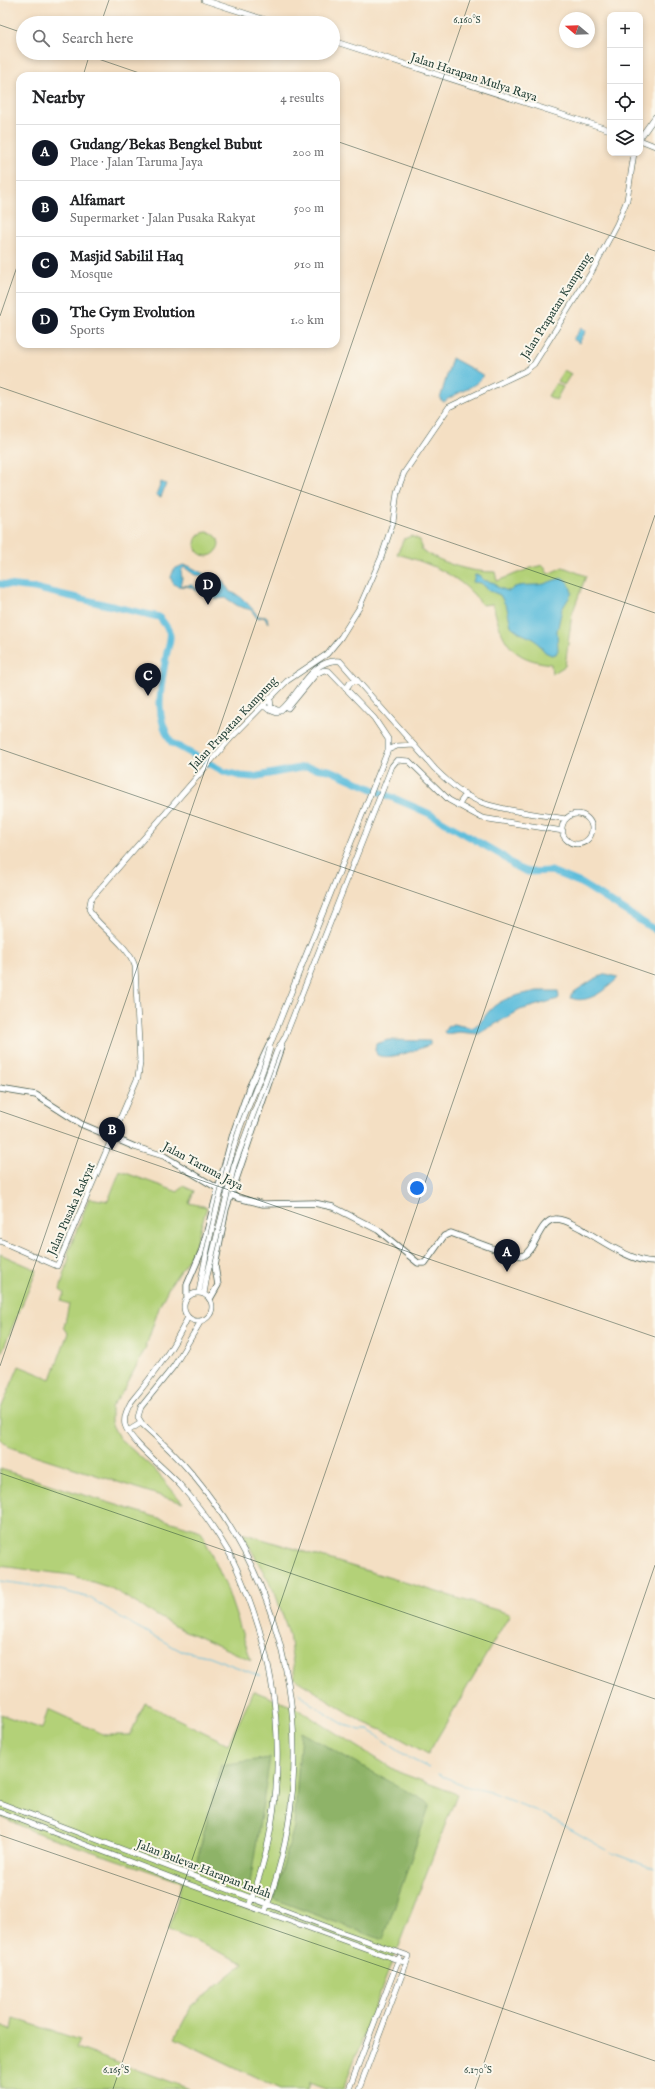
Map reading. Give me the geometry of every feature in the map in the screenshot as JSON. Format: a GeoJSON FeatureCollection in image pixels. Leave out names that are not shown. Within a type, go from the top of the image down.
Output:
{"type":"FeatureCollection","features":[{"type":"Feature","properties":{"kind":"main road"},"geometry":{"type":"LineString","coordinates":[[187,1296],[187,1285],[202,1250],[217,1188],[243,1105],[271,1041]]}},
{"type":"Feature","properties":{"kind":"main road"},"geometry":{"type":"LineString","coordinates":[[210,1299],[218,1285],[215,1266],[226,1209],[279,1048]]}},
{"type":"Feature","properties":{"kind":"main road","name":"Jalan Taruma Jaya"},"geometry":{"type":"LineString","coordinates":[[0,1089],[36,1095],[74,1120],[113,1138],[164,1156],[231,1195],[263,1204],[306,1202],[325,1204],[378,1230],[407,1256],[420,1264],[426,1263],[444,1236],[451,1233],[514,1256],[523,1256],[529,1251],[548,1221],[556,1219],[568,1222],[624,1252],[646,1261],[655,1262]]}},
{"type":"Feature","properties":{"kind":"street"},"geometry":{"type":"LineString","coordinates":[[204,0],[253,16]]}},
{"type":"Feature","properties":{"kind":"street","name":"Jalan Harapan Mulya Raya"},"geometry":{"type":"LineString","coordinates":[[340,43],[607,129]]}},
{"type":"Feature","properties":{"kind":"street"},"geometry":{"type":"LineString","coordinates":[[643,135],[655,117]]}},
{"type":"Feature","properties":{"kind":"street"},"geometry":{"type":"LineString","coordinates":[[643,140],[655,146]]}},
{"type":"Feature","properties":{"kind":"street","name":"Jalan Prapatan Kampung"},"geometry":{"type":"LineString","coordinates":[[113,1138],[136,1084],[140,1067],[135,966],[132,958],[93,916],[89,905],[91,899],[213,758],[263,705],[287,682],[332,649],[352,620],[369,587],[393,522],[400,482],[443,413],[449,407],[456,402],[525,371],[534,364],[591,273],[617,224],[627,200],[634,156]]}},
{"type":"Feature","properties":{"kind":"street"},"geometry":{"type":"LineString","coordinates":[[270,698],[271,707],[281,710],[311,674],[333,661],[343,664],[414,746],[447,780],[466,794],[482,803],[492,806],[566,819]]}},
{"type":"Feature","properties":{"kind":"street"},"geometry":{"type":"LineString","coordinates":[[202,1293],[217,1208],[240,1128],[270,1048],[271,1041],[312,936],[388,750],[388,740],[384,731],[328,671],[324,670],[316,674],[290,706],[281,712],[269,710],[263,705]]}},
{"type":"Feature","properties":{"kind":"street"},"geometry":{"type":"LineString","coordinates":[[346,689],[350,683],[357,680]]}},
{"type":"Feature","properties":{"kind":"street"},"geometry":{"type":"LineString","coordinates":[[388,750],[398,746],[414,746]]}},
{"type":"Feature","properties":{"kind":"street"},"geometry":{"type":"LineString","coordinates":[[205,1276],[234,1166],[279,1048],[392,766],[397,760],[409,761],[449,800],[482,818],[563,831]]}},
{"type":"Feature","properties":{"kind":"street"},"geometry":{"type":"LineString","coordinates":[[458,806],[466,794]]}},
{"type":"Feature","properties":{"kind":"street"},"geometry":{"type":"LineString","coordinates":[[571,815],[584,815],[589,820],[591,830],[585,840],[576,844],[568,842],[563,831],[566,819],[571,815]]}},
{"type":"Feature","properties":{"kind":"street"},"geometry":{"type":"LineString","coordinates":[[315,930],[325,934]]}},
{"type":"Feature","properties":{"kind":"street"},"geometry":{"type":"LineString","coordinates":[[312,936],[322,941]]}},
{"type":"Feature","properties":{"kind":"street","name":"Jalan Pusaka Rakyat"},"geometry":{"type":"LineString","coordinates":[[0,1241],[57,1266],[113,1138]]}},
{"type":"Feature","properties":{"kind":"street"},"geometry":{"type":"LineString","coordinates":[[201,1321],[192,1320],[184,1311],[184,1304],[187,1296],[202,1293],[210,1299],[212,1305],[211,1312],[207,1318],[201,1321],[174,1366],[138,1412],[141,1423],[191,1473],[221,1512],[241,1546],[261,1587],[276,1626],[292,1700],[295,1751],[288,1829],[265,1912]]}},
{"type":"Feature","properties":{"kind":"street"},"geometry":{"type":"LineString","coordinates":[[188,1317],[168,1353],[126,1410],[124,1419],[128,1431],[180,1484],[206,1518],[229,1552],[256,1620],[272,1678],[278,1749],[276,1789],[262,1868],[249,1906]]}},
{"type":"Feature","properties":{"kind":"street"},"geometry":{"type":"LineString","coordinates":[[128,1431],[141,1423]]}},
{"type":"Feature","properties":{"kind":"street","name":"Jalan Bulevar Harapan Indah"},"geometry":{"type":"LineString","coordinates":[[0,1803],[401,1953]]}},
{"type":"Feature","properties":{"kind":"street","name":"Jalan Bulevar Harapan Indah"},"geometry":{"type":"LineString","coordinates":[[0,1812],[265,1912],[406,1963]]}},
{"type":"Feature","properties":{"kind":"street"},"geometry":{"type":"LineString","coordinates":[[349,2089],[401,1953],[409,1956],[359,2089]]}},
{"type":"Feature","properties":{"kind":"green space"},"geometry":{"type":"Polygon","coordinates":[[[564,370],[571,374],[564,385],[557,381],[564,370]]]}},
{"type":"Feature","properties":{"kind":"green space"},"geometry":{"type":"Polygon","coordinates":[[[556,383],[563,387],[556,400],[548,396],[556,383]]]}},
{"type":"Feature","properties":{"kind":"green space"},"geometry":{"type":"Polygon","coordinates":[[[202,532],[212,532],[219,539],[219,549],[212,556],[202,556],[195,549],[195,539],[202,532]]]}},
{"type":"Feature","properties":{"kind":"green space"},"geometry":{"type":"Polygon","coordinates":[[[411,536],[420,540],[422,550],[431,555],[466,569],[495,572],[497,581],[543,565],[548,574],[563,567],[586,576],[572,614],[565,666],[552,674],[551,664],[537,662],[517,653],[504,638],[493,604],[482,605],[465,586],[455,578],[433,566],[397,554],[404,539],[411,536]]]}},
{"type":"Feature","properties":{"kind":"green space"},"geometry":{"type":"Polygon","coordinates":[[[120,1171],[178,1192],[183,1186],[194,1191],[189,1203],[207,1207],[193,1252],[170,1285],[160,1305],[145,1349],[125,1388],[111,1407],[111,1423],[119,1438],[154,1469],[183,1503],[9,1447],[0,1438],[0,1411],[19,1366],[51,1379],[68,1333],[64,1327],[69,1304],[61,1301],[64,1293],[60,1290],[69,1258],[68,1253],[89,1198],[108,1201],[120,1171]]]}},
{"type":"Feature","properties":{"kind":"green space"},"geometry":{"type":"Polygon","coordinates":[[[0,1254],[37,1270],[0,1356],[0,1254]]]}},
{"type":"Feature","properties":{"kind":"green space"},"geometry":{"type":"Polygon","coordinates":[[[0,1469],[201,1531],[226,1586],[251,1660],[174,1626],[111,1588],[71,1575],[0,1566],[0,1469]]]}},
{"type":"Feature","properties":{"kind":"green space"},"geometry":{"type":"Polygon","coordinates":[[[242,1533],[510,1614],[428,1754],[396,1736],[365,1723],[295,1679],[289,1634],[275,1593],[242,1533]]]}},
{"type":"Feature","properties":{"kind":"green space"},"geometry":{"type":"Polygon","coordinates":[[[254,1691],[296,1708],[398,1772],[457,1794],[343,2089],[329,2089],[310,2082],[308,2089],[280,2089],[175,2038],[191,2007],[244,1963],[169,1930],[182,1882],[32,1831],[0,1816],[0,1714],[42,1729],[48,1709],[105,1735],[130,1735],[145,1703],[228,1744],[254,1691]]]}},
{"type":"Feature","properties":{"kind":"green space"},"geometry":{"type":"Polygon","coordinates":[[[301,1732],[430,1804],[383,1940],[274,1899],[294,1827],[301,1732]]]}},
{"type":"Feature","properties":{"kind":"green space"},"geometry":{"type":"Polygon","coordinates":[[[270,1758],[249,1890],[195,1868],[221,1765],[270,1758]]]}},
{"type":"Feature","properties":{"kind":"green space"},"geometry":{"type":"Polygon","coordinates":[[[13,2018],[80,2040],[76,2048],[190,2089],[0,2089],[0,2026],[11,2029],[13,2018]]]}},
{"type":"Feature","properties":{"kind":"water"},"geometry":{"type":"Polygon","coordinates":[[[581,328],[586,331],[579,343],[573,339],[581,328]]]}},
{"type":"Feature","properties":{"kind":"water"},"geometry":{"type":"Polygon","coordinates":[[[452,358],[483,375],[477,383],[444,402],[440,399],[452,358]]]}},
{"type":"Feature","properties":{"kind":"water"},"geometry":{"type":"Polygon","coordinates":[[[161,482],[166,484],[161,497],[156,495],[161,482]]]}},
{"type":"Feature","properties":{"kind":"water"},"geometry":{"type":"Polygon","coordinates":[[[183,565],[189,566],[204,574],[217,576],[223,581],[230,592],[238,596],[249,605],[258,616],[267,617],[268,623],[264,617],[257,618],[251,610],[238,606],[226,598],[216,599],[198,592],[191,587],[178,586],[174,584],[171,577],[174,569],[183,565]],[[184,567],[181,571],[182,578],[180,586],[192,585],[198,590],[217,596],[220,584],[210,584],[209,576],[195,575],[184,567]]]}},
{"type":"Feature","properties":{"kind":"water"},"geometry":{"type":"Polygon","coordinates":[[[475,575],[479,575],[483,580],[495,583],[497,587],[508,591],[518,586],[544,584],[557,579],[564,579],[570,586],[572,593],[562,609],[557,631],[558,650],[556,654],[551,655],[545,652],[534,639],[520,633],[511,626],[507,608],[500,595],[490,591],[481,583],[473,582],[475,575]]]}},
{"type":"Feature","properties":{"kind":"water"},"geometry":{"type":"Polygon","coordinates":[[[606,974],[617,977],[617,979],[608,987],[590,998],[577,1000],[571,998],[571,994],[594,979],[606,974]]]}},
{"type":"Feature","properties":{"kind":"water"},"geometry":{"type":"Polygon","coordinates":[[[537,991],[558,991],[559,997],[558,999],[520,1010],[478,1034],[459,1032],[446,1034],[444,1032],[447,1027],[453,1024],[472,1028],[500,1002],[512,997],[537,991]]]}},
{"type":"Feature","properties":{"kind":"water"},"geometry":{"type":"Polygon","coordinates":[[[388,1040],[430,1041],[430,1045],[396,1056],[389,1057],[377,1055],[375,1049],[376,1044],[388,1040]]]}},
{"type":"Feature","properties":{"kind":"waterway"},"geometry":{"type":"LineString","coordinates":[[0,584],[34,588],[159,617],[167,628],[170,637],[162,679],[160,701],[162,722],[166,732],[172,743],[225,772],[253,777],[305,767],[329,770],[428,813],[501,855],[516,867],[528,872],[551,871],[581,883],[655,930]]}},
{"type":"Feature","properties":{"kind":"waterway"},"geometry":{"type":"LineString","coordinates":[[0,1581],[56,1589],[90,1598],[130,1623],[181,1651],[208,1656],[260,1676]]}},
{"type":"Feature","properties":{"kind":"waterway"},"geometry":{"type":"LineString","coordinates":[[299,1693],[320,1710],[345,1725],[360,1730],[369,1730],[409,1758],[429,1768]]}},
{"type":"Feature","properties":{"kind":"waterway"},"geometry":{"type":"LineString","coordinates":[[438,1773],[461,1785],[489,1792],[542,1813],[612,1853],[655,1869]]}},
{"type":"Feature","properties":{"kind":"place","name":"The Gym Evolution"},"geometry":{"type":"Point","coordinates":[208,605]}},
{"type":"Feature","properties":{"kind":"place","name":"Masjid Sabilil Haq"},"geometry":{"type":"Point","coordinates":[148,696]}},
{"type":"Feature","properties":{"kind":"place","name":"Alfamart"},"geometry":{"type":"Point","coordinates":[112,1150]}},
{"type":"Feature","properties":{"kind":"place","name":"Gudang/ Bekas Bengkel Bubut"},"geometry":{"type":"Point","coordinates":[507,1272]}}]}
